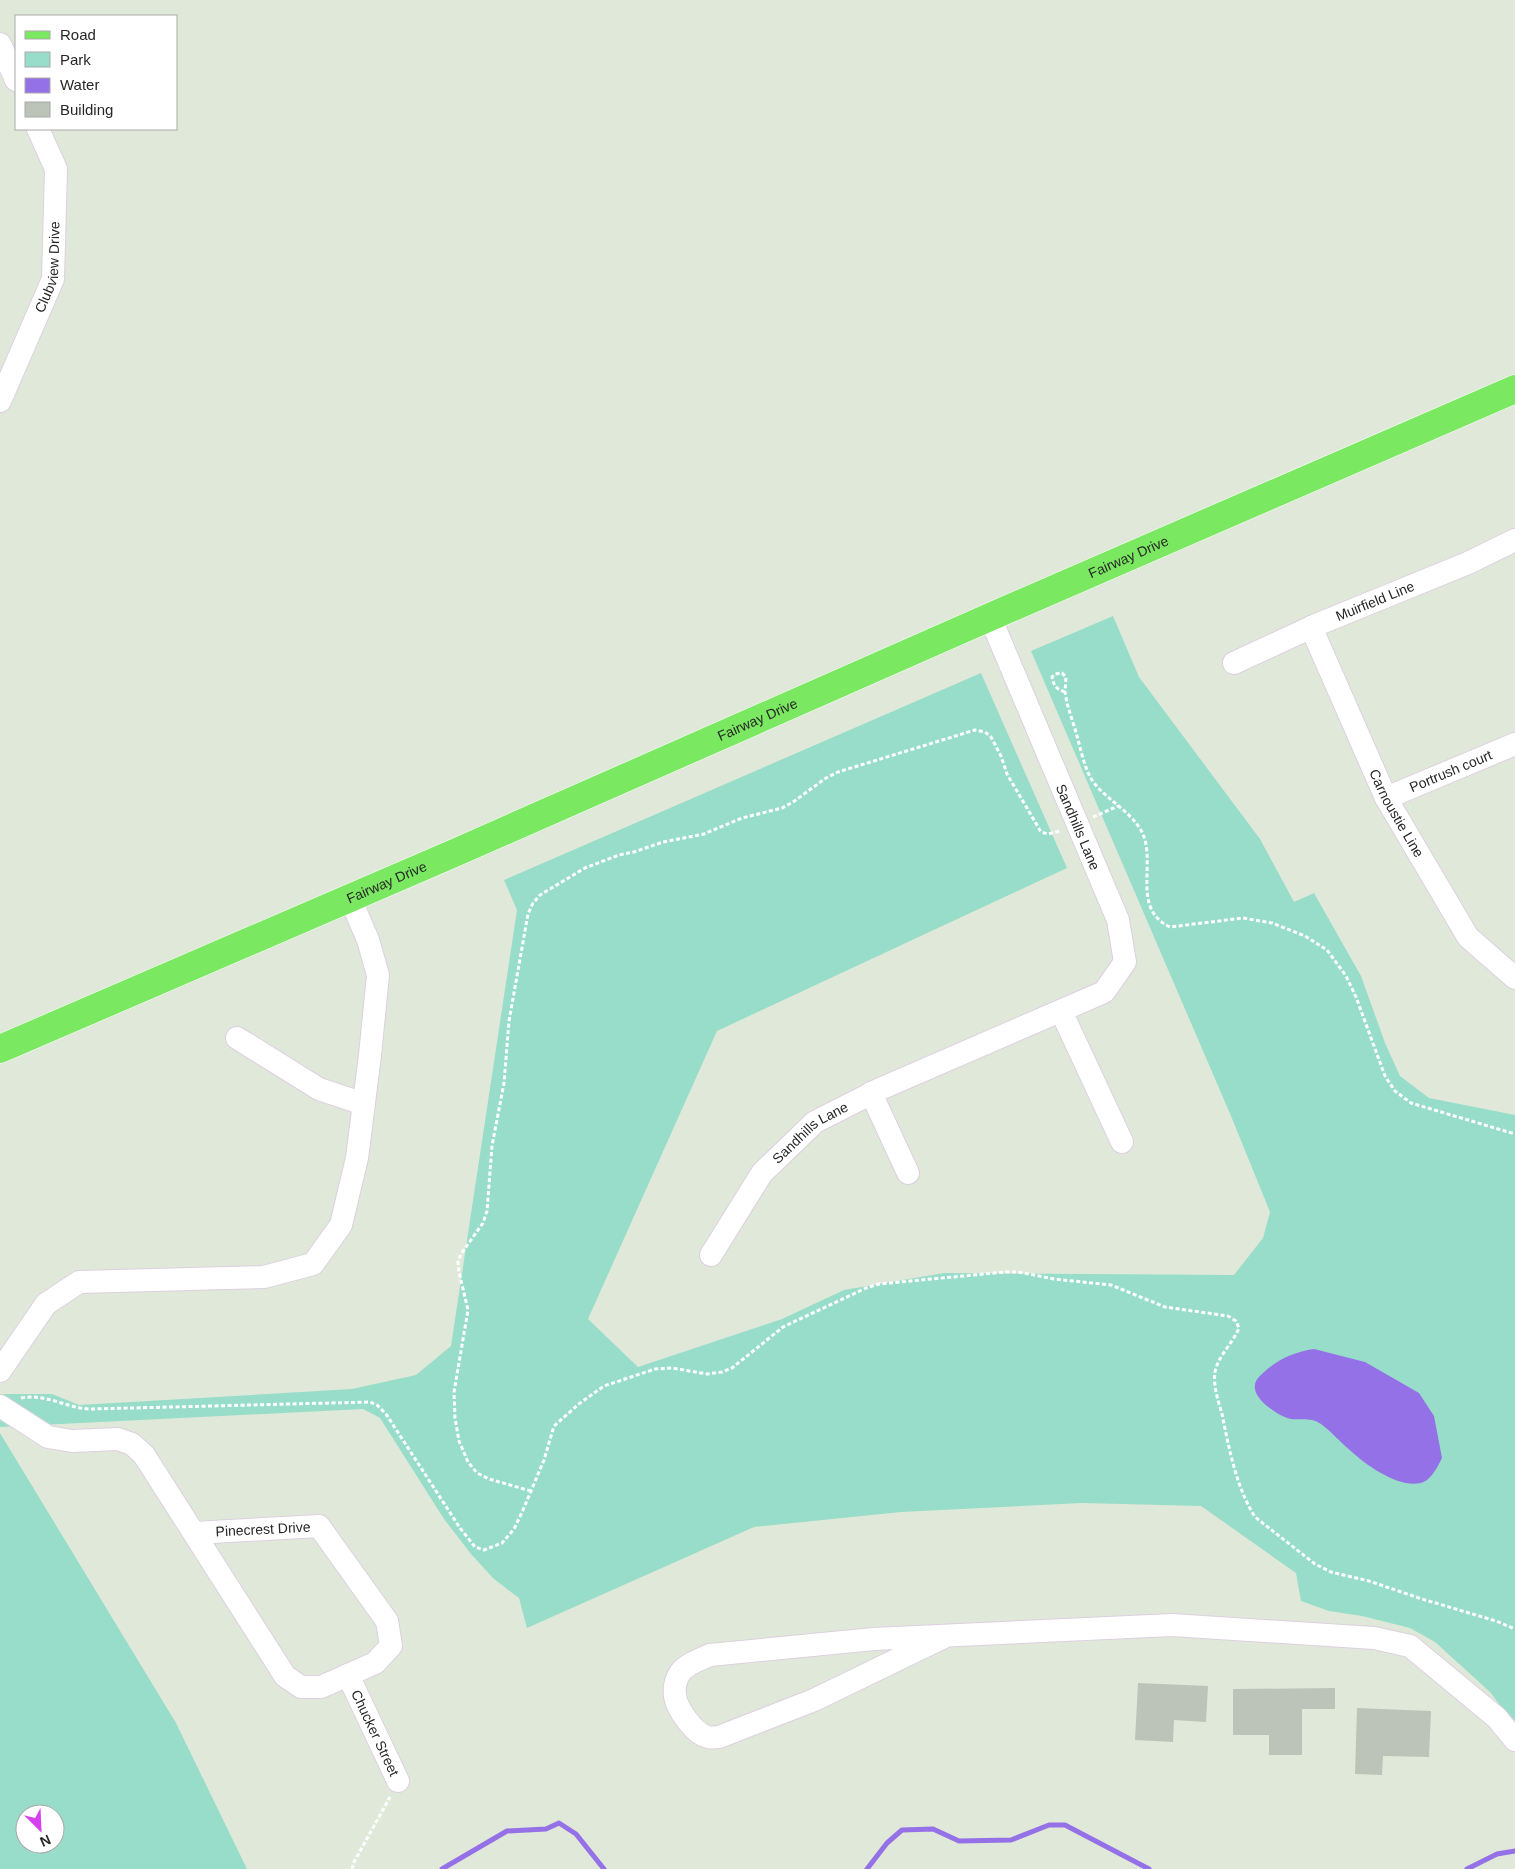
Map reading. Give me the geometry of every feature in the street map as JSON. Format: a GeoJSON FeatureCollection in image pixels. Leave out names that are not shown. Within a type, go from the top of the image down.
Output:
{"type":"FeatureCollection","features":[{"type":"Feature","properties":{"kind":"main road","name":"Fairway Drive"},"geometry":{"type":"LineString","coordinates":[[0,1049],[1515,389]]}},
{"type":"Feature","properties":{"kind":"street"},"geometry":{"type":"LineString","coordinates":[[0,44],[15,78]]}},
{"type":"Feature","properties":{"kind":"street","name":"Clubview Drive"},"geometry":{"type":"LineString","coordinates":[[0,401],[53,279],[56,169],[38,130]]}},
{"type":"Feature","properties":{"kind":"street","name":"Muirfield Line"},"geometry":{"type":"LineString","coordinates":[[1234,663],[1311,627],[1468,563],[1515,540]]}},
{"type":"Feature","properties":{"kind":"street","name":"Sandhills Lane"},"geometry":{"type":"LineString","coordinates":[[711,1256],[762,1173],[815,1122],[871,1093],[1104,992],[1125,962],[1118,920],[990,617]]}},
{"type":"Feature","properties":{"kind":"street","name":"Carnoustie Line"},"geometry":{"type":"LineString","coordinates":[[1311,627],[1386,798],[1468,937],[1515,978]]}},
{"type":"Feature","properties":{"kind":"street","name":"Portrush court"},"geometry":{"type":"LineString","coordinates":[[1386,798],[1515,744]]}},
{"type":"Feature","properties":{"kind":"street"},"geometry":{"type":"LineString","coordinates":[[0,1371],[46,1304],[79,1282],[264,1277],[313,1264],[341,1225],[357,1158],[378,975],[368,940],[350,898]]}},
{"type":"Feature","properties":{"kind":"street"},"geometry":{"type":"LineString","coordinates":[[1061,1010],[1122,1142]]}},
{"type":"Feature","properties":{"kind":"street"},"geometry":{"type":"LineString","coordinates":[[236,1038],[319,1089],[364,1104]]}},
{"type":"Feature","properties":{"kind":"street"},"geometry":{"type":"LineString","coordinates":[[871,1093],[908,1173]]}},
{"type":"Feature","properties":{"kind":"street"},"geometry":{"type":"LineString","coordinates":[[2,1408],[48,1437],[72,1441],[118,1439],[132,1444],[144,1455],[194,1533]]}},
{"type":"Feature","properties":{"kind":"street","name":"Pinecrest Drive"},"geometry":{"type":"LineString","coordinates":[[319,1526],[387,1621],[391,1646],[375,1663],[348,1675],[321,1687],[301,1687],[285,1676],[194,1533],[319,1526]]}},
{"type":"Feature","properties":{"kind":"street"},"geometry":{"type":"LineString","coordinates":[[946,1636],[814,1700],[719,1737],[709,1738],[699,1734],[692,1728],[675,1695],[676,1683],[681,1671],[696,1661],[710,1655],[874,1639],[1172,1625],[1374,1638],[1410,1646],[1497,1718],[1515,1740]]}},
{"type":"Feature","properties":{"kind":"street","name":"Chucker Street"},"geometry":{"type":"LineString","coordinates":[[348,1675],[398,1781]]}},
{"type":"Feature","properties":{"kind":"path"},"geometry":{"type":"LineString","coordinates":[[1065,692],[1057,689],[1053,684],[1052,677],[1055,674],[1062,673],[1066,677],[1065,692],[1087,769],[1092,780],[1142,832],[1147,855],[1148,901],[1155,916],[1162,923],[1170,927],[1177,927],[1243,918],[1272,924],[1305,936],[1328,950],[1346,976],[1356,997],[1385,1076],[1395,1091],[1411,1103],[1515,1134]]}},
{"type":"Feature","properties":{"kind":"path"},"geometry":{"type":"LineString","coordinates":[[531,1491],[489,1479],[477,1473],[468,1462],[458,1434],[454,1392],[468,1310],[458,1262],[461,1254],[483,1223],[487,1211],[492,1146],[504,1083],[508,1021],[528,914],[532,903],[540,895],[585,868],[604,860],[663,842],[704,834],[742,818],[782,808],[838,772],[975,730],[985,732],[991,737],[1001,756],[1006,774],[1041,832],[1054,834],[1118,806]]}},
{"type":"Feature","properties":{"kind":"path"},"geometry":{"type":"LineString","coordinates":[[2,1408],[22,1397],[41,1397],[78,1409],[92,1410],[370,1402],[377,1405],[386,1414],[460,1528],[475,1547],[484,1550],[502,1543],[514,1528],[544,1460],[554,1426],[580,1402],[604,1386],[655,1369],[672,1368],[707,1374],[722,1372],[732,1368],[783,1327],[866,1288],[879,1284],[1005,1272],[1111,1285],[1165,1307],[1228,1316],[1236,1321],[1238,1328],[1235,1338],[1215,1370],[1214,1384],[1229,1448],[1249,1507],[1255,1517],[1315,1564],[1331,1572],[1369,1581],[1430,1602],[1496,1621],[1515,1629]]}},
{"type":"Feature","properties":{"kind":"path","name":"Chucker Street"},"geometry":{"type":"LineString","coordinates":[[352,1869],[398,1781]]}},
{"type":"Feature","properties":{"kind":"green space"},"geometry":{"type":"Polygon","coordinates":[[[1113,616],[1139,677],[1260,839],[1294,902],[1314,893],[1361,976],[1385,1043],[1400,1076],[1429,1098],[1515,1115],[1515,1725],[1490,1692],[1435,1642],[1410,1628],[1362,1616],[1329,1611],[1301,1601],[1296,1573],[1201,1506],[1082,1503],[901,1512],[754,1527],[527,1628],[519,1598],[494,1579],[471,1554],[444,1519],[380,1418],[363,1409],[0,1427],[0,1394],[52,1394],[79,1405],[352,1389],[416,1375],[451,1346],[517,910],[504,880],[981,673],[1067,868],[717,1031],[588,1319],[638,1367],[782,1319],[844,1290],[944,1273],[1234,1275],[1263,1238],[1270,1212],[1231,1116],[1031,651],[1113,616]]]}},
{"type":"Feature","properties":{"kind":"green space"},"geometry":{"type":"Polygon","coordinates":[[[0,1433],[176,1723],[247,1869],[0,1869],[0,1433]]]}},
{"type":"Feature","properties":{"kind":"water"},"geometry":{"type":"Polygon","coordinates":[[[1314,1349],[1365,1362],[1419,1393],[1434,1416],[1442,1458],[1434,1473],[1427,1480],[1409,1484],[1377,1471],[1348,1449],[1318,1422],[1286,1418],[1262,1401],[1255,1390],[1256,1381],[1260,1375],[1287,1357],[1314,1349]]]}},
{"type":"Feature","properties":{"kind":"building"},"geometry":{"type":"Polygon","coordinates":[[[1138,1683],[1208,1686],[1206,1722],[1174,1720],[1173,1742],[1135,1740],[1138,1683]]]}},
{"type":"Feature","properties":{"kind":"building"},"geometry":{"type":"Polygon","coordinates":[[[1335,1688],[1335,1709],[1302,1709],[1302,1755],[1269,1755],[1269,1735],[1233,1735],[1233,1689],[1335,1688]]]}},
{"type":"Feature","properties":{"kind":"building"},"geometry":{"type":"Polygon","coordinates":[[[1357,1708],[1431,1711],[1429,1757],[1383,1756],[1382,1775],[1355,1774],[1357,1708]]]}},
{"type":"Feature","properties":{"kind":"waterway"},"geometry":{"type":"LineString","coordinates":[[442,1869],[507,1831],[546,1829],[559,1823],[576,1834],[604,1869]]}},
{"type":"Feature","properties":{"kind":"waterway"},"geometry":{"type":"LineString","coordinates":[[867,1869],[887,1843],[902,1830],[933,1829],[959,1841],[1011,1840],[1049,1825],[1065,1825],[1149,1869]]}},
{"type":"Feature","properties":{"kind":"waterway"},"geometry":{"type":"LineString","coordinates":[[1467,1869],[1497,1854],[1515,1851]]}}]}
